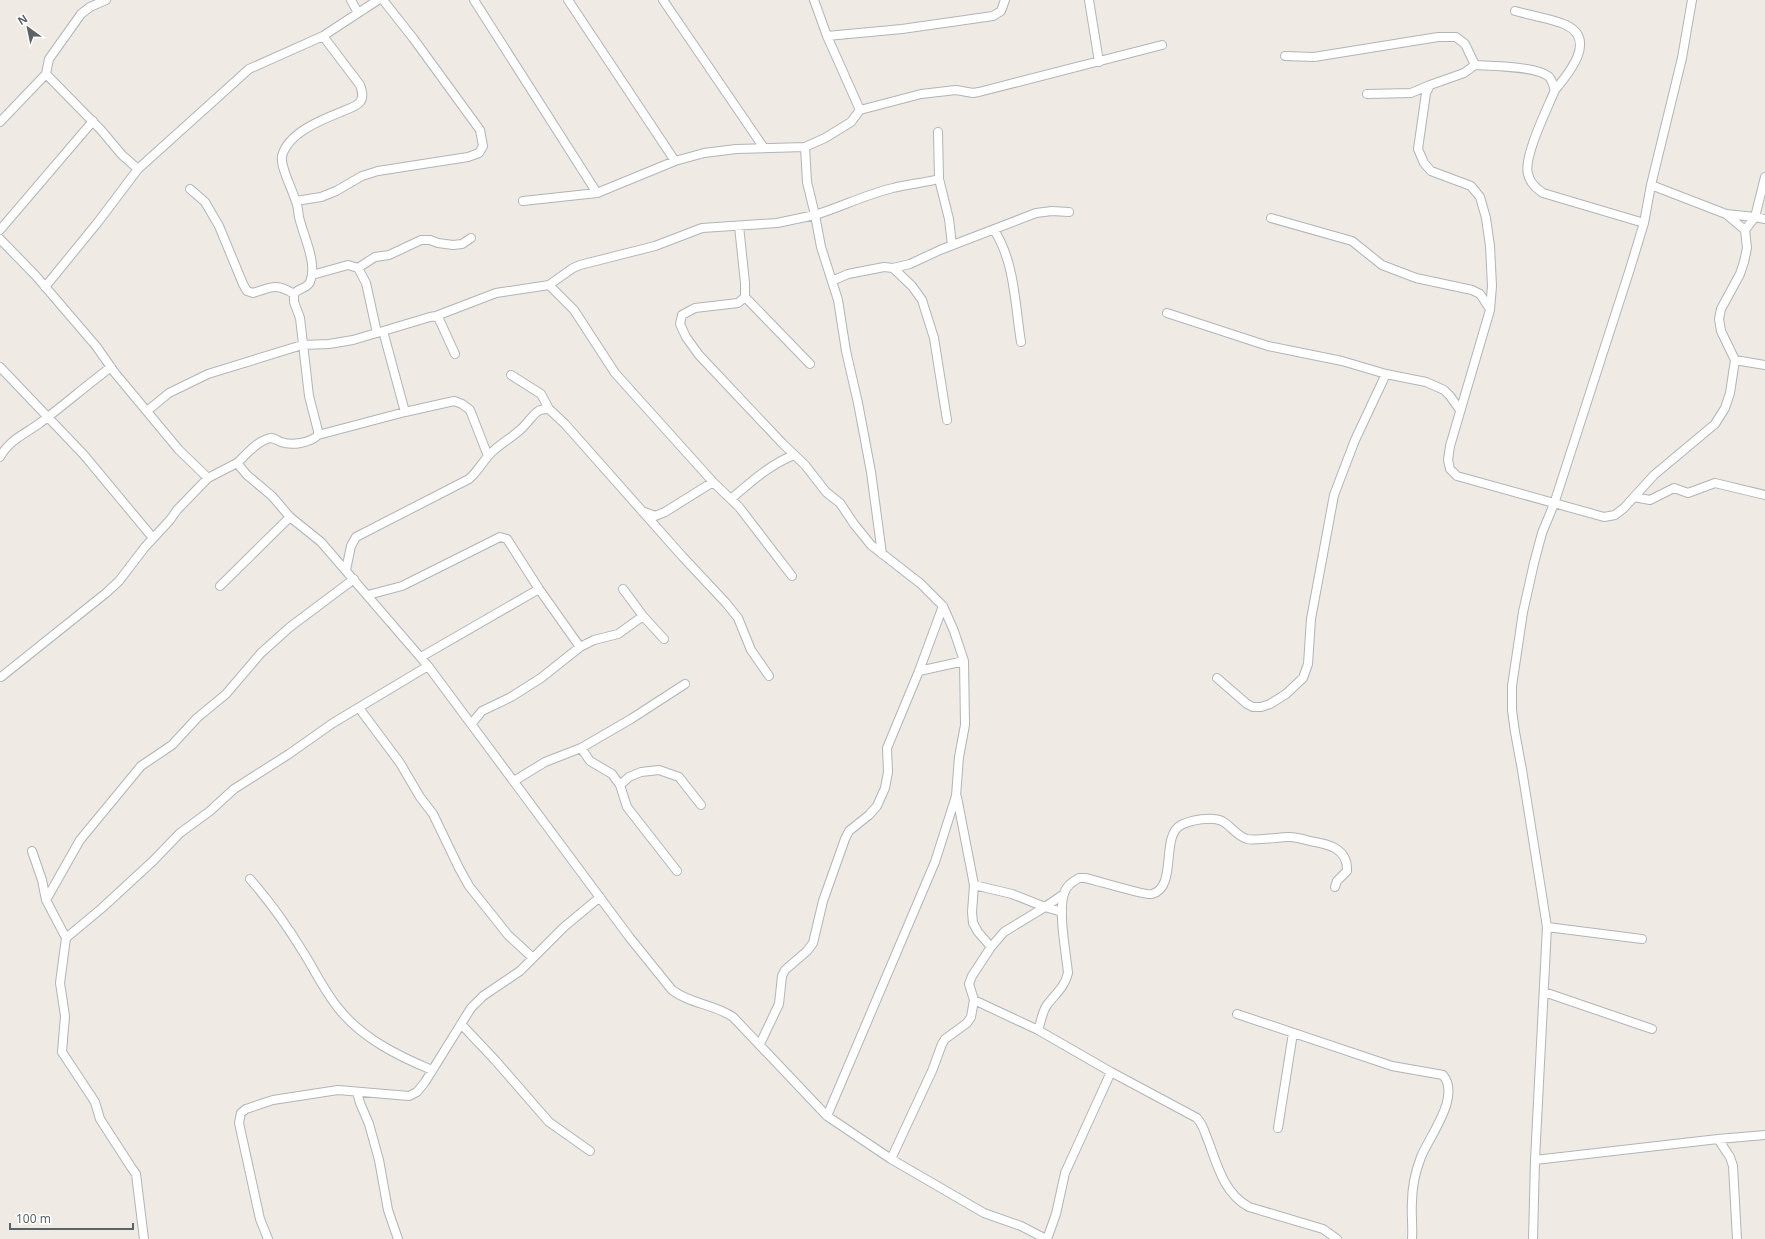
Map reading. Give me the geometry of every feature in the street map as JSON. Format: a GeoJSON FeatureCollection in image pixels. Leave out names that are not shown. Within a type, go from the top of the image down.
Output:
{"type":"FeatureCollection","features":[{"type":"Feature","properties":{"kind":"street"},"geometry":{"type":"LineString","coordinates":[[0,122],[46,74],[49,59],[81,14],[90,7],[106,0]]}},
{"type":"Feature","properties":{"kind":"street"},"geometry":{"type":"LineString","coordinates":[[351,0],[358,13]]}},
{"type":"Feature","properties":{"kind":"street"},"geometry":{"type":"LineString","coordinates":[[45,287],[98,222],[138,169],[249,69],[323,36],[378,0]]}},
{"type":"Feature","properties":{"kind":"street"},"geometry":{"type":"LineString","coordinates":[[296,201],[321,197],[336,191],[362,176],[378,171],[468,157],[479,153],[483,146],[480,130],[413,38],[383,0]]}},
{"type":"Feature","properties":{"kind":"street"},"geometry":{"type":"LineString","coordinates":[[474,0],[597,192]]}},
{"type":"Feature","properties":{"kind":"street"},"geometry":{"type":"LineString","coordinates":[[568,0],[675,161]]}},
{"type":"Feature","properties":{"kind":"street"},"geometry":{"type":"LineString","coordinates":[[663,0],[764,148]]}},
{"type":"Feature","properties":{"kind":"street"},"geometry":{"type":"LineString","coordinates":[[814,0],[827,36],[860,110]]}},
{"type":"Feature","properties":{"kind":"street"},"geometry":{"type":"LineString","coordinates":[[827,36],[902,29],[993,16],[1001,11],[1005,0]]}},
{"type":"Feature","properties":{"kind":"street"},"geometry":{"type":"LineString","coordinates":[[1089,0],[1099,62]]}},
{"type":"Feature","properties":{"kind":"street"},"geometry":{"type":"LineString","coordinates":[[1533,1239],[1534,1160],[1547,927],[1522,770],[1514,732],[1512,704],[1517,654],[1528,587],[1542,533],[1554,504],[1644,222],[1651,185],[1682,58],[1692,0]]}},
{"type":"Feature","properties":{"kind":"street"},"geometry":{"type":"LineString","coordinates":[[1515,11],[1566,25],[1577,33],[1580,48],[1578,57],[1570,72],[1555,90],[1537,132],[1528,163],[1528,174],[1536,188],[1543,193],[1644,222]]}},
{"type":"Feature","properties":{"kind":"street"},"geometry":{"type":"LineString","coordinates":[[318,435],[309,396],[300,318],[294,302],[294,294],[296,291],[307,286],[312,275],[313,268],[296,201],[287,178],[282,158],[285,148],[298,135],[327,118],[356,105],[362,97],[360,85],[323,36]]}},
{"type":"Feature","properties":{"kind":"street"},"geometry":{"type":"LineString","coordinates":[[1285,56],[1314,57],[1366,50],[1438,37],[1456,37],[1465,44],[1475,65]]}},
{"type":"Feature","properties":{"kind":"street"},"geometry":{"type":"LineString","coordinates":[[523,201],[597,192],[675,161],[710,152],[736,149],[805,147],[825,138],[851,122],[860,110],[921,94],[956,90],[973,93],[979,92],[1162,45]]}},
{"type":"Feature","properties":{"kind":"street"},"geometry":{"type":"LineString","coordinates":[[1367,94],[1411,93],[1464,73],[1475,65],[1511,67],[1545,74],[1549,77],[1555,90]]}},
{"type":"Feature","properties":{"kind":"street"},"geometry":{"type":"LineString","coordinates":[[46,74],[93,121],[122,155],[138,169]]}},
{"type":"Feature","properties":{"kind":"street"},"geometry":{"type":"LineString","coordinates":[[1430,85],[1426,93],[1418,149],[1424,163],[1431,171],[1471,186],[1480,197],[1486,218],[1490,246],[1492,286],[1490,310],[1450,446],[1448,460],[1450,470],[1457,476],[1604,517],[1615,515],[1624,508],[1654,475],[1715,424],[1725,408],[1730,393],[1735,360],[1721,332],[1719,319],[1721,309],[1740,274],[1747,248],[1745,230],[1726,214]]}},
{"type":"Feature","properties":{"kind":"street"},"geometry":{"type":"LineString","coordinates":[[0,230],[93,121]]}},
{"type":"Feature","properties":{"kind":"street"},"geometry":{"type":"LineString","coordinates":[[938,132],[939,179],[949,219],[952,245]]}},
{"type":"Feature","properties":{"kind":"street"},"geometry":{"type":"LineString","coordinates":[[805,147],[807,182],[821,247],[838,300],[846,351],[870,465],[882,554]]}},
{"type":"Feature","properties":{"kind":"street"},"geometry":{"type":"LineString","coordinates":[[1745,230],[1755,217],[1765,177]]}},
{"type":"Feature","properties":{"kind":"street"},"geometry":{"type":"LineString","coordinates":[[147,411],[169,393],[194,380],[302,345],[329,344],[353,340],[436,316],[496,293],[549,285],[573,268],[580,265],[655,246],[702,228],[777,223],[815,215],[851,201],[893,188],[916,185],[939,179]]}},
{"type":"Feature","properties":{"kind":"street"},"geometry":{"type":"LineString","coordinates":[[1651,185],[1726,214],[1765,219]]}},
{"type":"Feature","properties":{"kind":"street"},"geometry":{"type":"LineString","coordinates":[[190,189],[205,202],[219,226],[243,284],[247,290],[253,293],[272,287],[282,287],[294,294]]}},
{"type":"Feature","properties":{"kind":"street"},"geometry":{"type":"LineString","coordinates":[[832,282],[848,274],[884,267],[893,268],[910,264],[952,245],[1036,213],[1052,211],[1068,212]]}},
{"type":"Feature","properties":{"kind":"street"},"geometry":{"type":"LineString","coordinates":[[1271,218],[1352,241],[1382,265],[1408,276],[1472,290],[1480,294],[1490,310]]}},
{"type":"Feature","properties":{"kind":"street"},"geometry":{"type":"LineString","coordinates":[[739,226],[745,297],[810,364]]}},
{"type":"Feature","properties":{"kind":"street"},"geometry":{"type":"LineString","coordinates":[[994,230],[1002,244],[1010,269],[1021,342]]}},
{"type":"Feature","properties":{"kind":"street"},"geometry":{"type":"LineString","coordinates":[[358,268],[375,256],[389,255],[421,240],[430,240],[438,243],[453,245],[462,244],[471,238]]}},
{"type":"Feature","properties":{"kind":"street"},"geometry":{"type":"LineString","coordinates":[[0,239],[45,287],[96,346],[111,367],[178,450],[208,478]]}},
{"type":"Feature","properties":{"kind":"street"},"geometry":{"type":"LineString","coordinates":[[312,275],[348,265],[358,268],[366,283],[405,412]]}},
{"type":"Feature","properties":{"kind":"street"},"geometry":{"type":"LineString","coordinates":[[893,268],[912,286],[922,300],[934,338],[947,420]]}},
{"type":"Feature","properties":{"kind":"street"},"geometry":{"type":"LineString","coordinates":[[549,285],[574,310],[615,373],[713,482],[739,507],[792,576]]}},
{"type":"Feature","properties":{"kind":"street"},"geometry":{"type":"LineString","coordinates":[[745,297],[738,303],[694,308],[682,315],[680,324],[686,337],[699,355],[805,465],[826,492],[840,503],[862,535],[882,554],[920,584],[943,606],[954,631],[964,661],[965,725],[959,757],[956,796],[935,862],[827,1116]]}},
{"type":"Feature","properties":{"kind":"street"},"geometry":{"type":"LineString","coordinates":[[1167,313],[1268,346],[1342,361],[1386,374],[1426,382],[1444,390],[1460,410]]}},
{"type":"Feature","properties":{"kind":"street"},"geometry":{"type":"LineString","coordinates":[[436,316],[439,318],[455,354]]}},
{"type":"Feature","properties":{"kind":"street"},"geometry":{"type":"LineString","coordinates":[[1735,360],[1765,365]]}},
{"type":"Feature","properties":{"kind":"street"},"geometry":{"type":"LineString","coordinates":[[0,367],[84,455],[153,538]]}},
{"type":"Feature","properties":{"kind":"street"},"geometry":{"type":"LineString","coordinates":[[0,457],[4,448],[111,367]]}},
{"type":"Feature","properties":{"kind":"street"},"geometry":{"type":"LineString","coordinates":[[1217,678],[1253,708],[1261,707],[1281,698],[1296,686],[1303,678],[1308,664],[1311,619],[1334,495],[1355,440],[1386,374]]}},
{"type":"Feature","properties":{"kind":"street"},"geometry":{"type":"LineString","coordinates":[[511,375],[541,394],[548,409],[565,424],[726,603],[738,618],[751,650],[769,676]]}},
{"type":"Feature","properties":{"kind":"street"},"geometry":{"type":"LineString","coordinates":[[1,677],[119,581],[177,510],[208,478],[237,462],[249,450],[268,438],[273,438],[281,442],[292,444],[312,439],[318,435],[405,412],[454,401],[462,404],[470,410],[488,456]]}},
{"type":"Feature","properties":{"kind":"street"},"geometry":{"type":"LineString","coordinates":[[346,570],[351,546],[356,537],[469,479],[479,470],[488,456],[500,444],[529,423],[536,413],[548,409]]}},
{"type":"Feature","properties":{"kind":"street"},"geometry":{"type":"LineString","coordinates":[[731,499],[755,478],[776,463],[794,455]]}},
{"type":"Feature","properties":{"kind":"street"},"geometry":{"type":"LineString","coordinates":[[237,462],[247,475],[272,496],[290,518],[321,542],[421,657],[472,723],[600,897],[672,990],[680,996],[722,1010],[733,1017],[827,1116],[891,1159],[984,1213],[1021,1226],[1046,1239],[1056,1214],[1065,1173],[1111,1072]]}},
{"type":"Feature","properties":{"kind":"street"},"geometry":{"type":"LineString","coordinates":[[642,511],[655,516],[665,512],[713,482]]}},
{"type":"Feature","properties":{"kind":"street"},"geometry":{"type":"LineString","coordinates":[[1634,497],[1650,500],[1674,488],[1688,494],[1715,483],[1765,495]]}},
{"type":"Feature","properties":{"kind":"street"},"geometry":{"type":"LineString","coordinates":[[220,586],[290,518]]}},
{"type":"Feature","properties":{"kind":"street"},"geometry":{"type":"LineString","coordinates":[[368,596],[402,586],[500,537],[507,539],[538,590],[580,647]]}},
{"type":"Feature","properties":{"kind":"street"},"geometry":{"type":"LineString","coordinates":[[46,900],[80,840],[141,766],[172,744],[197,718],[226,694],[261,653],[278,637],[354,579]]}},
{"type":"Feature","properties":{"kind":"street"},"geometry":{"type":"LineString","coordinates":[[623,589],[643,616],[664,639]]}},
{"type":"Feature","properties":{"kind":"street"},"geometry":{"type":"LineString","coordinates":[[421,657],[538,590]]}},
{"type":"Feature","properties":{"kind":"street"},"geometry":{"type":"LineString","coordinates":[[760,1044],[779,1004],[782,976],[785,970],[807,952],[812,943],[823,901],[844,839],[849,831],[869,816],[877,806],[885,788],[888,772],[887,748],[919,671],[943,606]]}},
{"type":"Feature","properties":{"kind":"street"},"geometry":{"type":"LineString","coordinates":[[472,723],[482,711],[517,693],[541,678],[580,647],[594,640],[618,634],[643,616]]}},
{"type":"Feature","properties":{"kind":"street"},"geometry":{"type":"LineString","coordinates":[[919,671],[964,661]]}},
{"type":"Feature","properties":{"kind":"street"},"geometry":{"type":"LineString","coordinates":[[66,938],[136,876],[180,833],[210,811],[234,789],[289,754],[333,723],[428,666]]}},
{"type":"Feature","properties":{"kind":"street"},"geometry":{"type":"LineString","coordinates":[[514,781],[546,762],[581,748],[631,719],[684,684]]}},
{"type":"Feature","properties":{"kind":"street"},"geometry":{"type":"LineString","coordinates":[[359,708],[381,740],[400,763],[420,797],[433,814],[469,886],[508,934],[534,958]]}},
{"type":"Feature","properties":{"kind":"street"},"geometry":{"type":"LineString","coordinates":[[581,748],[590,761],[612,774],[620,785],[627,807],[677,871]]}},
{"type":"Feature","properties":{"kind":"street"},"geometry":{"type":"LineString","coordinates":[[620,785],[629,777],[641,772],[659,770],[679,777],[701,805]]}},
{"type":"Feature","properties":{"kind":"street"},"geometry":{"type":"LineString","coordinates":[[956,796],[974,885],[972,912],[973,923],[978,932],[991,947]]}},
{"type":"Feature","properties":{"kind":"street"},"geometry":{"type":"LineString","coordinates":[[891,1159],[932,1072],[942,1044],[945,1039],[967,1023],[971,1017],[974,1000],[969,984],[972,976],[991,947],[1004,932],[1064,894],[1072,882],[1078,878],[1129,888],[1144,894],[1152,894],[1160,890],[1165,882],[1172,834],[1176,829],[1189,823],[1211,819],[1222,821],[1247,839],[1291,837],[1331,845],[1340,851],[1348,863],[1347,871],[1337,881],[1334,887]]}},
{"type":"Feature","properties":{"kind":"street"},"geometry":{"type":"LineString","coordinates":[[32,851],[42,880],[46,900],[66,938],[60,983],[65,1016],[62,1052],[95,1102],[100,1119],[136,1174],[144,1239]]}},
{"type":"Feature","properties":{"kind":"street"},"geometry":{"type":"LineString","coordinates":[[250,878],[274,906],[321,984],[339,1010],[361,1031],[400,1057],[432,1070]]}},
{"type":"Feature","properties":{"kind":"street"},"geometry":{"type":"LineString","coordinates":[[974,885],[1012,894],[1062,912]]}},
{"type":"Feature","properties":{"kind":"street"},"geometry":{"type":"LineString","coordinates":[[1038,1030],[1044,1010],[1061,988],[1068,973],[1062,912],[1064,894]]}},
{"type":"Feature","properties":{"kind":"street"},"geometry":{"type":"LineString","coordinates":[[268,1239],[260,1219],[239,1123],[241,1113],[246,1109],[273,1100],[338,1090],[408,1096],[417,1092],[425,1082],[471,1008],[483,996],[520,971],[564,927],[600,897]]}},
{"type":"Feature","properties":{"kind":"street"},"geometry":{"type":"LineString","coordinates":[[1547,927],[1642,939]]}},
{"type":"Feature","properties":{"kind":"street"},"geometry":{"type":"LineString","coordinates":[[1544,992],[1652,1029]]}},
{"type":"Feature","properties":{"kind":"street"},"geometry":{"type":"LineString","coordinates":[[974,1000],[1038,1030],[1111,1072],[1197,1118],[1204,1126],[1219,1171],[1230,1192],[1243,1204],[1323,1229],[1337,1239]]}},
{"type":"Feature","properties":{"kind":"street"},"geometry":{"type":"LineString","coordinates":[[1237,1014],[1392,1066],[1443,1075],[1447,1080],[1450,1093],[1439,1124],[1421,1157],[1416,1177],[1412,1201],[1412,1239]]}},
{"type":"Feature","properties":{"kind":"street"},"geometry":{"type":"LineString","coordinates":[[461,1024],[495,1060],[548,1122],[590,1151]]}},
{"type":"Feature","properties":{"kind":"street"},"geometry":{"type":"LineString","coordinates":[[1278,1128],[1293,1033]]}},
{"type":"Feature","properties":{"kind":"street"},"geometry":{"type":"LineString","coordinates":[[357,1092],[369,1124],[379,1160],[388,1210],[398,1239]]}},
{"type":"Feature","properties":{"kind":"street"},"geometry":{"type":"LineString","coordinates":[[1534,1160],[1765,1135]]}},
{"type":"Feature","properties":{"kind":"street"},"geometry":{"type":"LineString","coordinates":[[1718,1139],[1730,1157],[1733,1166],[1737,1239]]}}]}
